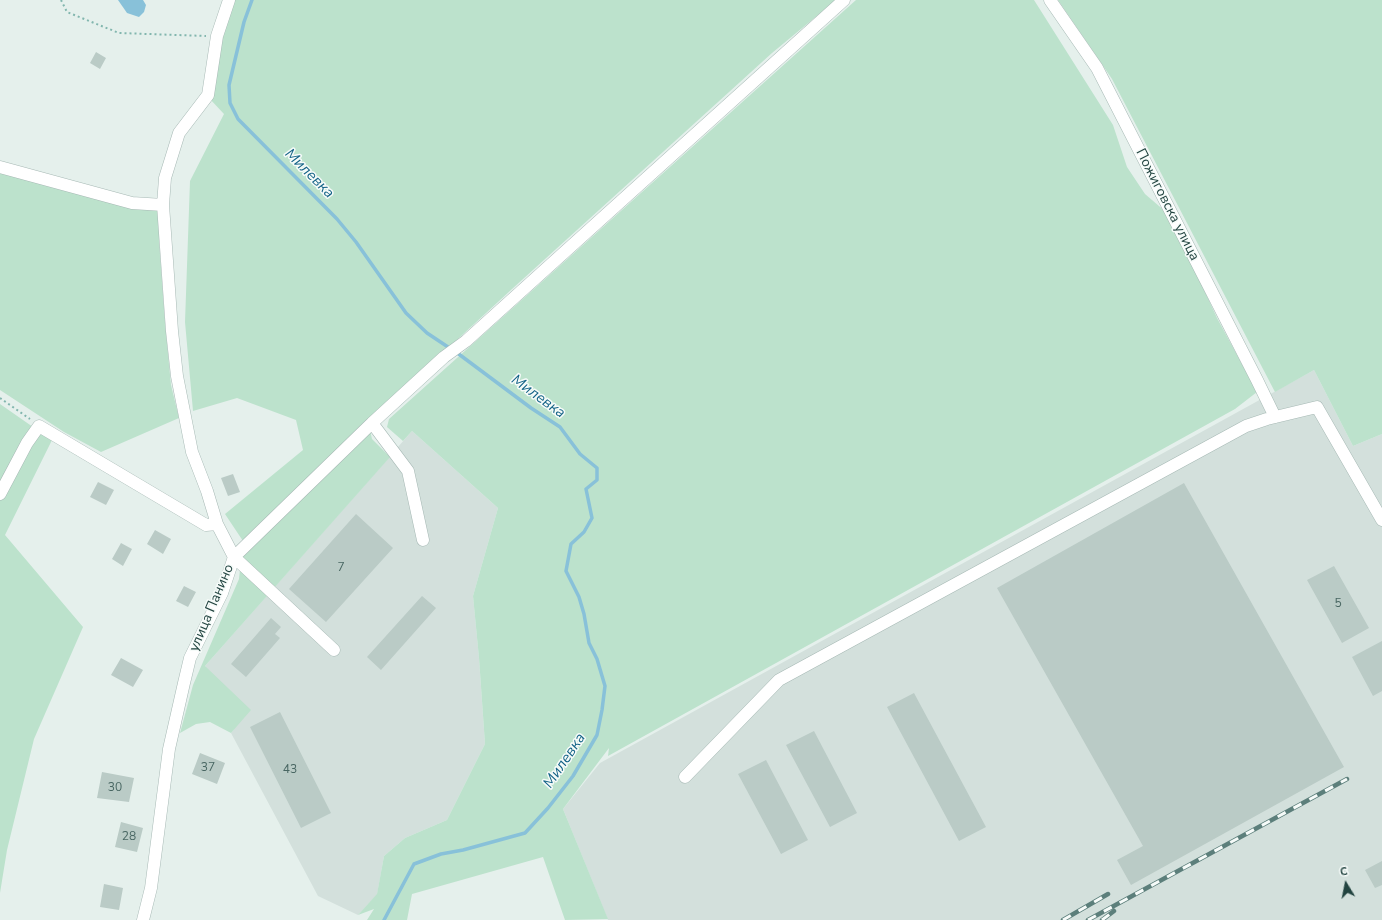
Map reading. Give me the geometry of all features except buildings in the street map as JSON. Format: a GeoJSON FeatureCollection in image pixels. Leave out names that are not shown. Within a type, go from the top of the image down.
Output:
{"type":"FeatureCollection","features":[{"type":"Feature","properties":{"kind":"street"},"geometry":{"type":"LineString","coordinates":[[229,0],[217,36],[208,95],[179,133],[165,178],[163,205],[172,331],[177,376],[192,452],[207,491],[217,524],[234,557],[334,650]]}},
{"type":"Feature","properties":{"kind":"street","name":"улица Панино"},"geometry":{"type":"LineString","coordinates":[[143,920],[151,888],[169,749],[190,658],[222,593],[234,557],[372,422],[444,357],[466,341],[844,0]]}},
{"type":"Feature","properties":{"kind":"street","name":"Пожиговска улица"},"geometry":{"type":"LineString","coordinates":[[1050,0],[1097,68],[1250,366],[1271,418]]}},
{"type":"Feature","properties":{"kind":"street"},"geometry":{"type":"LineString","coordinates":[[0,167],[132,203],[163,205]]}},
{"type":"Feature","properties":{"kind":"street"},"geometry":{"type":"LineString","coordinates":[[685,777],[779,680],[1246,426],[1271,418],[1317,407],[1382,520]]}},
{"type":"Feature","properties":{"kind":"street"},"geometry":{"type":"LineString","coordinates":[[372,422],[408,471],[423,540]]}},
{"type":"Feature","properties":{"kind":"street"},"geometry":{"type":"LineString","coordinates":[[0,494],[27,443],[39,426],[206,525],[217,524]]}},
{"type":"Feature","properties":{"kind":"path"},"geometry":{"type":"LineString","coordinates":[[61,0],[67,12],[119,33],[217,36]]}},
{"type":"Feature","properties":{"kind":"path"},"geometry":{"type":"LineString","coordinates":[[0,398],[39,426]]}},
{"type":"Feature","properties":{"kind":"shaded area"},"geometry":{"type":"Polygon","coordinates":[[[1314,370],[1353,446],[1382,434],[1382,920],[608,920],[563,809],[600,763],[1314,370]]]}},
{"type":"Feature","properties":{"kind":"shaded area"},"geometry":{"type":"Polygon","coordinates":[[[412,431],[498,508],[473,596],[485,744],[447,820],[405,838],[384,856],[377,895],[358,915],[318,896],[231,733],[234,729],[205,666],[412,431]]]}},
{"type":"Feature","properties":{"kind":"green space"},"geometry":{"type":"Polygon","coordinates":[[[230,0],[836,0],[772,53],[368,422],[372,439],[390,457],[205,666],[251,710],[231,733],[210,722],[196,724],[180,733],[193,685],[239,579],[243,541],[225,514],[303,450],[296,420],[237,398],[193,411],[185,322],[190,181],[224,114],[209,98],[230,0]]]}},
{"type":"Feature","properties":{"kind":"green space"},"geometry":{"type":"Polygon","coordinates":[[[856,0],[1034,0],[1113,125],[1127,167],[1145,194],[1166,212],[1183,244],[1217,318],[1257,392],[1235,409],[608,756],[609,748],[563,809],[608,919],[565,920],[543,857],[412,894],[407,920],[367,920],[374,909],[358,915],[377,894],[384,856],[405,838],[447,820],[485,744],[473,596],[498,508],[412,431],[403,441],[387,427],[389,419],[856,0]]]}},
{"type":"Feature","properties":{"kind":"green space"},"geometry":{"type":"Polygon","coordinates":[[[1058,0],[1382,0],[1382,434],[1353,446],[1314,370],[1275,392],[1112,79],[1058,0]]]}},
{"type":"Feature","properties":{"kind":"green space"},"geometry":{"type":"Polygon","coordinates":[[[0,173],[109,201],[159,208],[159,240],[171,385],[179,418],[101,452],[64,432],[0,390],[0,173]]]}},
{"type":"Feature","properties":{"kind":"green space"},"geometry":{"type":"Polygon","coordinates":[[[0,404],[33,427],[0,486],[0,404]]]}},
{"type":"Feature","properties":{"kind":"green space"},"geometry":{"type":"Polygon","coordinates":[[[42,432],[53,438],[5,535],[83,627],[34,739],[7,850],[0,893],[0,500],[30,444],[42,432]]]}},
{"type":"Feature","properties":{"kind":"water"},"geometry":{"type":"Polygon","coordinates":[[[118,0],[143,0],[146,5],[144,12],[139,17],[127,13],[118,0]]]}},
{"type":"Feature","properties":{"kind":"waterway","name":"Милевка"},"geometry":{"type":"LineString","coordinates":[[252,0],[244,22],[229,85],[230,103],[238,119],[337,219],[356,242],[406,313],[427,333],[451,349]]}},
{"type":"Feature","properties":{"kind":"waterway","name":"Милевка"},"geometry":{"type":"LineString","coordinates":[[384,920],[414,864],[441,854],[463,850],[525,833],[548,808],[573,776],[597,735],[602,710],[605,686],[597,659],[589,643],[584,614],[579,597],[566,571],[571,544],[584,532],[592,518],[586,489],[597,480],[597,468],[580,454],[560,427],[531,408],[456,352]]}},
{"type":"Feature","properties":{"kind":"railway"},"geometry":{"type":"LineString","coordinates":[[1088,920],[1347,779]]}},
{"type":"Feature","properties":{"kind":"railway"},"geometry":{"type":"LineString","coordinates":[[1063,920],[1108,894]]}},
{"type":"Feature","properties":{"kind":"railway"},"geometry":{"type":"LineString","coordinates":[[1102,920],[1114,911]]}}]}
